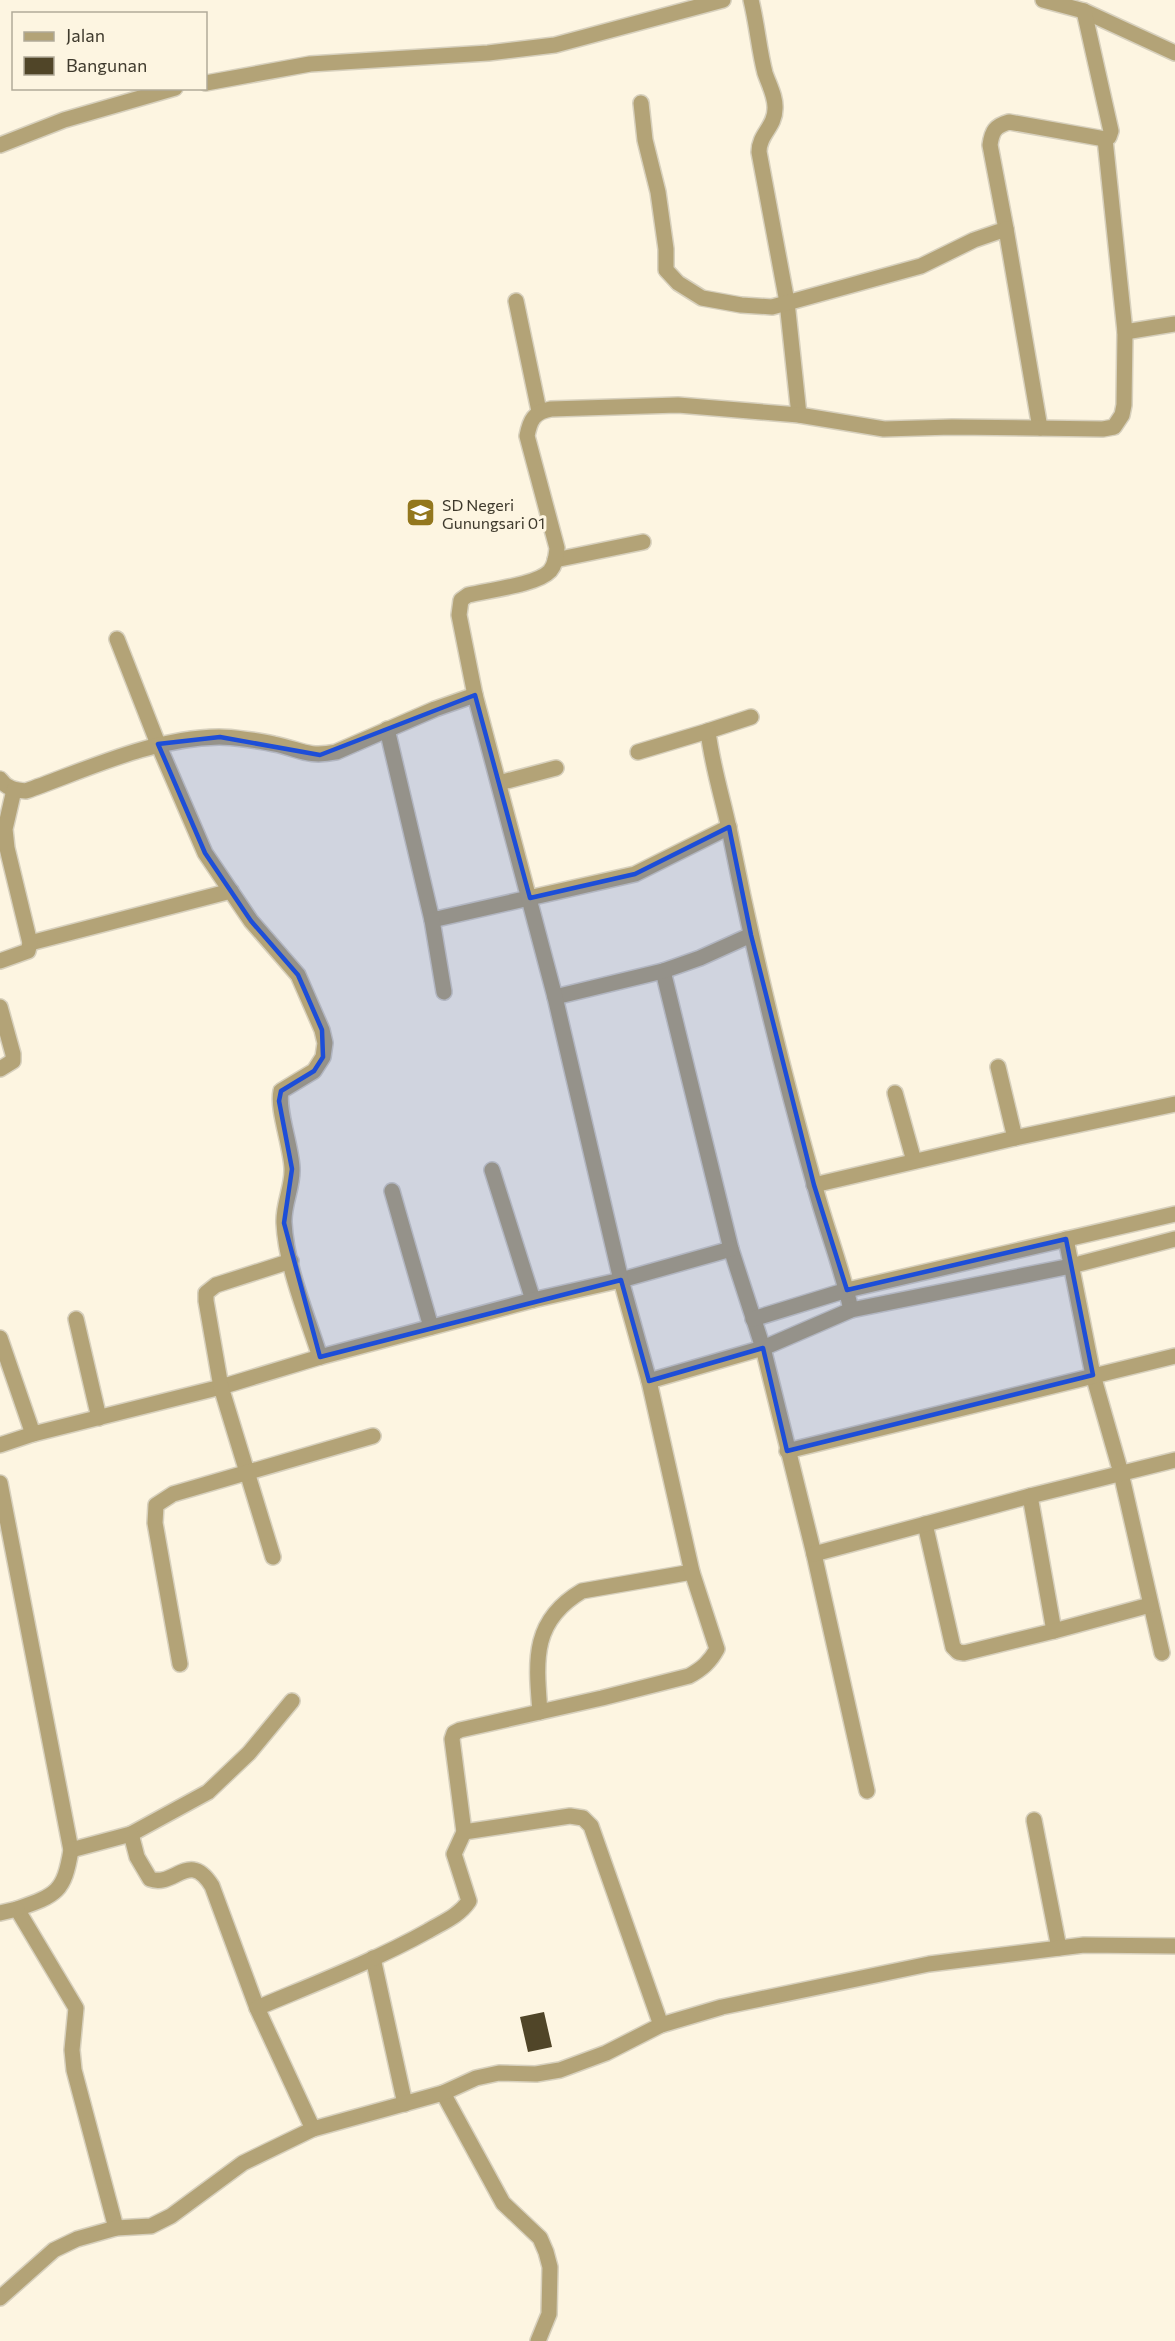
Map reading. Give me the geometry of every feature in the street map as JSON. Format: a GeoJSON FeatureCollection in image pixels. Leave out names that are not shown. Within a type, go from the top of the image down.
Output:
{"type":"FeatureCollection","features":[{"type":"Feature","properties":{"kind":"street"},"geometry":{"type":"LineString","coordinates":[[207,83],[310,64],[488,53],[555,45],[721,0]]}},
{"type":"Feature","properties":{"kind":"street"},"geometry":{"type":"LineString","coordinates":[[751,0],[765,74],[773,93],[776,109],[771,125],[759,142],[759,152],[787,302],[799,416]]}},
{"type":"Feature","properties":{"kind":"street"},"geometry":{"type":"LineString","coordinates":[[1043,0],[1084,11],[1174,55]]}},
{"type":"Feature","properties":{"kind":"street"},"geometry":{"type":"LineString","coordinates":[[1040,428],[990,145],[991,133],[999,125],[1009,122],[1105,139],[1109,137],[1111,131],[1084,11]]}},
{"type":"Feature","properties":{"kind":"street"},"geometry":{"type":"LineString","coordinates":[[0,146],[64,120],[169,90]]}},
{"type":"Feature","properties":{"kind":"street"},"geometry":{"type":"LineString","coordinates":[[641,103],[645,140],[658,192],[666,249],[666,270],[692,292],[713,302],[772,307],[921,266],[974,240],[1006,229]]}},
{"type":"Feature","properties":{"kind":"street"},"geometry":{"type":"LineString","coordinates":[[257,2008],[416,1937],[463,1909],[469,1901],[454,1854],[464,1832],[452,1739],[454,1733],[689,1676],[701,1670],[717,1649],[692,1572],[649,1381],[621,1281],[530,898],[475,695],[459,615],[461,600],[468,595],[532,580],[549,573],[555,560],[557,548],[526,436],[530,421],[539,411],[550,409],[678,405],[799,416],[884,429],[952,426],[1103,429],[1114,427],[1122,415],[1124,405],[1125,332],[1105,139]]}},
{"type":"Feature","properties":{"kind":"street"},"geometry":{"type":"LineString","coordinates":[[516,302],[539,411]]}},
{"type":"Feature","properties":{"kind":"street"},"geometry":{"type":"LineString","coordinates":[[1125,332],[1175,324]]}},
{"type":"Feature","properties":{"kind":"street"},"geometry":{"type":"LineString","coordinates":[[555,560],[643,542]]}},
{"type":"Feature","properties":{"kind":"street"},"geometry":{"type":"LineString","coordinates":[[117,639],[158,744],[205,853],[251,921],[298,975],[322,1029],[325,1043],[323,1057],[314,1071],[281,1091],[279,1101],[286,1128],[292,1169],[284,1223],[291,1261],[320,1357]]}},
{"type":"Feature","properties":{"kind":"street"},"geometry":{"type":"LineString","coordinates":[[0,779],[4,785],[14,790],[26,791],[158,744],[220,737],[274,744],[305,754],[320,755],[336,752],[435,709],[475,695]]}},
{"type":"Feature","properties":{"kind":"street"},"geometry":{"type":"LineString","coordinates":[[638,752],[751,717]]}},
{"type":"Feature","properties":{"kind":"street"},"geometry":{"type":"LineString","coordinates":[[387,729],[432,920],[444,992]]}},
{"type":"Feature","properties":{"kind":"street"},"geometry":{"type":"LineString","coordinates":[[708,731],[750,935],[814,1185],[847,1290],[851,1310]]}},
{"type":"Feature","properties":{"kind":"street"},"geometry":{"type":"LineString","coordinates":[[499,783],[556,768]]}},
{"type":"Feature","properties":{"kind":"street"},"geometry":{"type":"LineString","coordinates":[[0,961],[28,951],[30,943],[6,848],[5,829],[14,790]]}},
{"type":"Feature","properties":{"kind":"street"},"geometry":{"type":"LineString","coordinates":[[432,920],[635,874],[729,827]]}},
{"type":"Feature","properties":{"kind":"street"},"geometry":{"type":"LineString","coordinates":[[30,943],[231,891]]}},
{"type":"Feature","properties":{"kind":"street"},"geometry":{"type":"LineString","coordinates":[[555,997],[663,971],[700,958],[750,935]]}},
{"type":"Feature","properties":{"kind":"street"},"geometry":{"type":"LineString","coordinates":[[663,971],[731,1249],[763,1348],[814,1554],[867,1791]]}},
{"type":"Feature","properties":{"kind":"street"},"geometry":{"type":"LineString","coordinates":[[0,1007],[13,1054],[13,1061],[0,1069]]}},
{"type":"Feature","properties":{"kind":"street"},"geometry":{"type":"LineString","coordinates":[[998,1067],[1015,1138]]}},
{"type":"Feature","properties":{"kind":"street"},"geometry":{"type":"LineString","coordinates":[[895,1094],[914,1161]]}},
{"type":"Feature","properties":{"kind":"street"},"geometry":{"type":"LineString","coordinates":[[814,1185],[1015,1138],[1175,1104]]}},
{"type":"Feature","properties":{"kind":"street"},"geometry":{"type":"LineString","coordinates":[[492,1170],[533,1300]]}},
{"type":"Feature","properties":{"kind":"street"},"geometry":{"type":"LineString","coordinates":[[392,1191],[431,1328]]}},
{"type":"Feature","properties":{"kind":"street"},"geometry":{"type":"LineString","coordinates":[[753,1319],[847,1290],[1175,1215]]}},
{"type":"Feature","properties":{"kind":"street"},"geometry":{"type":"LineString","coordinates":[[1066,1239],[1093,1375],[1121,1473],[1162,1653]]}},
{"type":"Feature","properties":{"kind":"street"},"geometry":{"type":"LineString","coordinates":[[649,1381],[763,1348],[851,1310],[1071,1266],[1175,1239]]}},
{"type":"Feature","properties":{"kind":"street"},"geometry":{"type":"LineString","coordinates":[[0,1445],[33,1434],[221,1388],[320,1357],[533,1300],[621,1281],[731,1249]]}},
{"type":"Feature","properties":{"kind":"street"},"geometry":{"type":"LineString","coordinates":[[273,1557],[221,1388],[206,1293],[216,1284],[291,1261]]}},
{"type":"Feature","properties":{"kind":"street"},"geometry":{"type":"LineString","coordinates":[[76,1319],[99,1418]]}},
{"type":"Feature","properties":{"kind":"street"},"geometry":{"type":"LineString","coordinates":[[0,1338],[33,1434]]}},
{"type":"Feature","properties":{"kind":"street"},"geometry":{"type":"LineString","coordinates":[[787,1451],[1175,1356]]}},
{"type":"Feature","properties":{"kind":"street"},"geometry":{"type":"LineString","coordinates":[[180,1664],[155,1523],[156,1505],[173,1494],[374,1436]]}},
{"type":"Feature","properties":{"kind":"street"},"geometry":{"type":"LineString","coordinates":[[814,1554],[1029,1496],[1175,1460]]}},
{"type":"Feature","properties":{"kind":"street"},"geometry":{"type":"LineString","coordinates":[[0,1483],[71,1850],[67,1875],[63,1884],[40,1901],[0,1913]]}},
{"type":"Feature","properties":{"kind":"street"},"geometry":{"type":"LineString","coordinates":[[1029,1496],[1054,1631]]}},
{"type":"Feature","properties":{"kind":"street"},"geometry":{"type":"LineString","coordinates":[[925,1524],[953,1647],[958,1652],[964,1653],[1054,1631],[1150,1605]]}},
{"type":"Feature","properties":{"kind":"street"},"geometry":{"type":"LineString","coordinates":[[540,1713],[536,1667],[537,1650],[553,1617],[568,1599],[582,1591],[692,1572]]}},
{"type":"Feature","properties":{"kind":"street"},"geometry":{"type":"LineString","coordinates":[[71,1850],[131,1834],[208,1792],[249,1753],[292,1701]]}},
{"type":"Feature","properties":{"kind":"street"},"geometry":{"type":"LineString","coordinates":[[464,1832],[570,1816],[583,1818],[591,1826],[661,2025]]}},
{"type":"Feature","properties":{"kind":"street"},"geometry":{"type":"LineString","coordinates":[[1034,1820],[1059,1948]]}},
{"type":"Feature","properties":{"kind":"street"},"geometry":{"type":"LineString","coordinates":[[131,1834],[137,1857],[150,1879],[156,1881],[189,1869],[198,1870],[205,1875],[212,1886],[257,2008],[313,2129]]}},
{"type":"Feature","properties":{"kind":"street"},"geometry":{"type":"LineString","coordinates":[[17,1909],[76,2008],[72,2050],[75,2070],[116,2228]]}},
{"type":"Feature","properties":{"kind":"street"},"geometry":{"type":"LineString","coordinates":[[0,2298],[54,2250],[116,2228],[151,2226],[171,2216],[243,2163],[313,2129],[443,2093],[476,2078],[499,2073],[536,2074],[560,2070],[606,2053],[661,2025],[722,2007],[929,1964],[1084,1946],[1175,1946]]}},
{"type":"Feature","properties":{"kind":"street"},"geometry":{"type":"LineString","coordinates":[[373,1958],[405,2104]]}},
{"type":"Feature","properties":{"kind":"street"},"geometry":{"type":"LineString","coordinates":[[443,2093],[503,2203],[530,2226],[540,2238],[546,2252],[550,2266],[549,2314],[538,2341]]}},
{"type":"Feature","properties":{"kind":"highlighted area"},"geometry":{"type":"Polygon","coordinates":[[[475,695],[530,898],[635,874],[729,827],[751,935],[814,1185],[847,1290],[1066,1239],[1093,1375],[787,1451],[763,1348],[649,1381],[621,1280],[320,1357],[284,1223],[292,1169],[279,1101],[281,1091],[314,1071],[323,1057],[322,1030],[298,975],[251,921],[205,853],[158,744],[220,737],[320,755],[475,695]]]}},
{"type":"Feature","properties":{"kind":"building"},"geometry":{"type":"Polygon","coordinates":[[[544,2012],[552,2047],[528,2052],[520,2017],[544,2012]]]}},
{"type":"Feature","properties":{"kind":"place","name":"SD Negeri Gunungsari 01"},"geometry":{"type":"Point","coordinates":[421,513]}}]}
